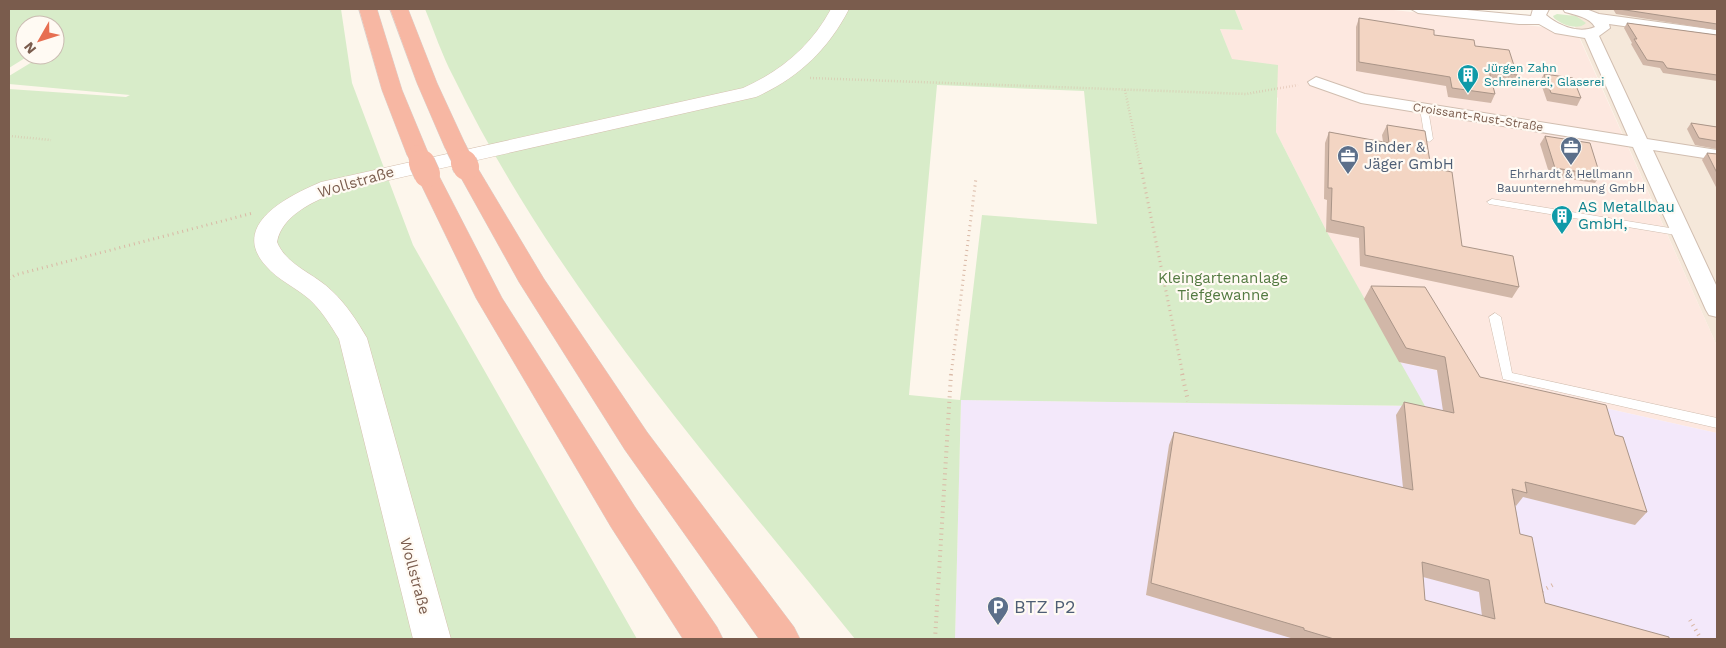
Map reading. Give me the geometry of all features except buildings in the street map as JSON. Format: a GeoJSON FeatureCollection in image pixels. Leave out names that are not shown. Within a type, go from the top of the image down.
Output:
{"type":"FeatureCollection","features":[{"type":"Feature","properties":{"kind":"highway"},"geometry":{"type":"LineString","coordinates":[[368,9],[392,90],[422,164],[488,298],[623,518],[704,639]]}},
{"type":"Feature","properties":{"kind":"highway"},"geometry":{"type":"LineString","coordinates":[[399,9],[427,83],[461,157],[532,282],[636,441],[781,639]]}},
{"type":"Feature","properties":{"kind":"street","name":"Wollstraße"},"geometry":{"type":"LineString","coordinates":[[432,639],[353,338],[335,310],[318,292],[268,253],[265,241],[270,228],[281,213],[301,199],[329,187],[380,174],[749,93],[788,74],[823,36],[840,9]]}},
{"type":"Feature","properties":{"kind":"street"},"geometry":{"type":"LineString","coordinates":[[1418,9],[1519,20],[1542,14],[1566,30],[1596,27],[1717,34]]}},
{"type":"Feature","properties":{"kind":"street"},"geometry":{"type":"LineString","coordinates":[[1577,10],[1596,27],[1641,144],[1717,310]]}},
{"type":"Feature","properties":{"kind":"street"},"geometry":{"type":"LineString","coordinates":[[1596,27],[1717,46]]}},
{"type":"Feature","properties":{"kind":"street","name":"Croissant-Rust-Straße"},"geometry":{"type":"LineString","coordinates":[[1316,82],[1361,98],[1717,156]]}},
{"type":"Feature","properties":{"kind":"lane"},"geometry":{"type":"LineString","coordinates":[[1424,108],[1428,139]]}},
{"type":"Feature","properties":{"kind":"lane"},"geometry":{"type":"LineString","coordinates":[[1492,202],[1682,233]]}},
{"type":"Feature","properties":{"kind":"lane"},"geometry":{"type":"LineString","coordinates":[[1495,317],[1507,376],[1717,423]]}},
{"type":"Feature","properties":{"kind":"path"},"geometry":{"type":"LineString","coordinates":[[788,74],[804,78],[1246,94],[1316,82]]}},
{"type":"Feature","properties":{"kind":"path"},"geometry":{"type":"LineString","coordinates":[[1125,90],[1188,401]]}},
{"type":"Feature","properties":{"kind":"path"},"geometry":{"type":"LineString","coordinates":[[9,136],[51,140]]}},
{"type":"Feature","properties":{"kind":"path"},"geometry":{"type":"LineString","coordinates":[[935,639],[949,390],[976,178]]}},
{"type":"Feature","properties":{"kind":"path"},"geometry":{"type":"LineString","coordinates":[[9,279],[15,275],[259,212],[281,213]]}},
{"type":"Feature","properties":{"kind":"path"},"geometry":{"type":"LineString","coordinates":[[1543,596],[1542,589],[1556,583]]}},
{"type":"Feature","properties":{"kind":"path"},"geometry":{"type":"LineString","coordinates":[[1690,620],[1701,639]]}},
{"type":"Feature","properties":{"kind":"shaded area"},"geometry":{"type":"Polygon","coordinates":[[[1216,9],[1385,9],[1543,27],[1578,35],[1717,346],[1717,433],[1399,362],[1327,232],[1276,132],[1278,98],[1232,60],[1220,29],[1243,30],[1235,10],[1216,9]]]}},
{"type":"Feature","properties":{"kind":"shaded area"},"geometry":{"type":"Polygon","coordinates":[[[1569,9],[1717,9],[1717,346],[1572,20],[1569,9]]]}},
{"type":"Feature","properties":{"kind":"shaded area"},"geometry":{"type":"Polygon","coordinates":[[[1399,362],[1717,433],[1717,639],[955,639],[961,400],[1424,406],[1399,362]]]}},
{"type":"Feature","properties":{"kind":"green space"},"geometry":{"type":"Polygon","coordinates":[[[9,9],[341,9],[352,83],[413,245],[637,639],[9,639],[9,89],[126,97],[130,95],[9,84],[9,76],[27,65],[65,65],[65,15],[15,15],[15,64],[9,68],[9,9]]]}},
{"type":"Feature","properties":{"kind":"green space","name":"Kleingartenanlage Tiefgewanne"},"geometry":{"type":"Polygon","coordinates":[[[425,9],[1235,10],[1243,30],[1220,29],[1232,59],[1278,65],[1276,132],[1327,232],[1425,406],[961,400],[955,639],[855,639],[691,437],[587,298],[538,227],[493,153],[449,68],[425,9]],[[937,85],[909,395],[960,400],[982,215],[1097,224],[1084,91],[937,85]]]}},
{"type":"Feature","properties":{"kind":"green space"},"geometry":{"type":"Polygon","coordinates":[[[1557,14],[1576,16],[1586,23],[1579,27],[1566,25],[1554,18],[1553,16],[1557,14]]]}},
{"type":"Feature","properties":{"kind":"place","name":"Jürgen Zahn Schreinerei, Glaserei"},"geometry":{"type":"Point","coordinates":[1468,94]}},
{"type":"Feature","properties":{"kind":"place","name":"Ehrhardt & Hellmann Bauunternehmung GmbH"},"geometry":{"type":"Point","coordinates":[1571,166]}},
{"type":"Feature","properties":{"kind":"place","name":"Binder & Jäger GmbH"},"geometry":{"type":"Point","coordinates":[1348,175]}},
{"type":"Feature","properties":{"kind":"place","name":"AS Metallbau GmbH,"},"geometry":{"type":"Point","coordinates":[1562,235]}},
{"type":"Feature","properties":{"kind":"place","name":"BTZ P2"},"geometry":{"type":"Point","coordinates":[998,626]}}]}
